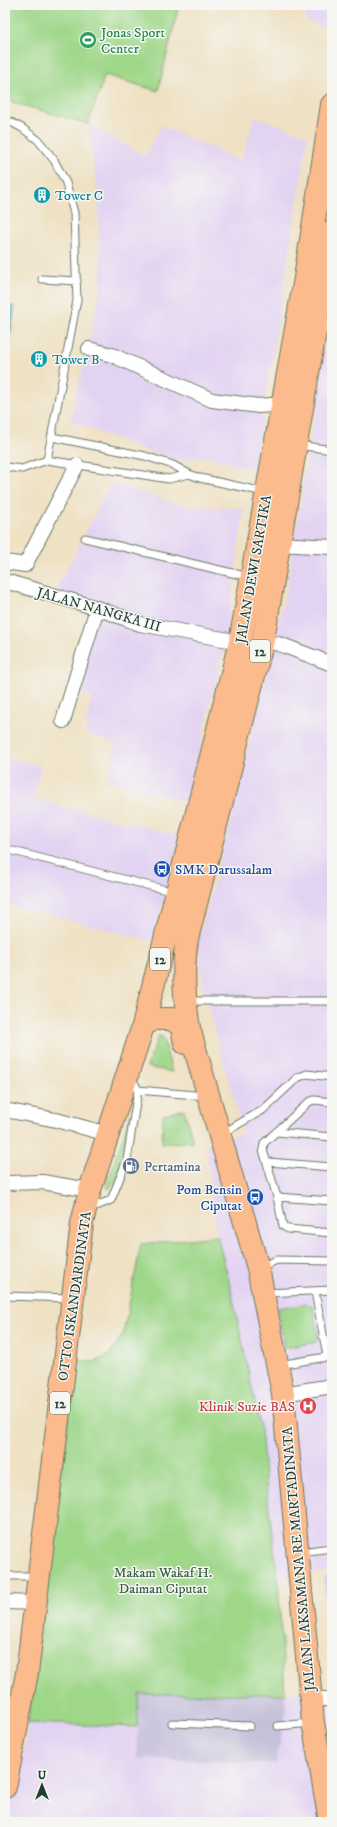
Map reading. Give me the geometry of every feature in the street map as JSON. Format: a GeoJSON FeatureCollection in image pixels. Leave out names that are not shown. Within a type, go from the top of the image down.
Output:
{"type":"FeatureCollection","features":[{"type":"Feature","properties":{"kind":"highway","name":"JALAN DEWI SARTIKA"},"geometry":{"type":"LineString","coordinates":[[199,1066],[184,1001],[184,975],[187,939],[257,628],[279,544],[296,445],[324,327],[315,280],[332,105]]}},
{"type":"Feature","properties":{"kind":"highway","name":"JALAN DEWI SARTIKA"},"geometry":{"type":"LineString","coordinates":[[257,628],[252,578],[282,404],[315,280],[332,231]]}},
{"type":"Feature","properties":{"kind":"highway","name":"JALAN DEWI SARTIKA"},"geometry":{"type":"LineString","coordinates":[[143,1026],[240,642],[257,628]]}},
{"type":"Feature","properties":{"kind":"highway"},"geometry":{"type":"LineString","coordinates":[[143,1026],[153,1019],[164,1018],[176,1021],[182,1027],[186,1048],[199,1066]]}},
{"type":"Feature","properties":{"kind":"highway","name":"OTTO ISKANDARDINATA"},"geometry":{"type":"LineString","coordinates":[[5,1785],[28,1673],[72,1298],[88,1201],[108,1134],[134,1081],[143,1026]]}},
{"type":"Feature","properties":{"kind":"highway","name":"JALAN LAKSAMANA RE MARTADINATA"},"geometry":{"type":"LineString","coordinates":[[199,1066],[265,1293],[278,1365],[283,1394],[297,1552],[322,1699],[313,1722],[330,1822]]}},
{"type":"Feature","properties":{"kind":"street"},"geometry":{"type":"LineString","coordinates":[[89,349],[112,356],[212,400],[259,406],[282,404]]}},
{"type":"Feature","properties":{"kind":"street"},"geometry":{"type":"LineString","coordinates":[[5,562],[25,565],[77,465]]}},
{"type":"Feature","properties":{"kind":"street"},"geometry":{"type":"LineString","coordinates":[[279,544],[332,547]]}},
{"type":"Feature","properties":{"kind":"street","name":"JALAN NANGKA III"},"geometry":{"type":"LineString","coordinates":[[5,581],[97,608],[140,624],[240,642]]}},
{"type":"Feature","properties":{"kind":"street"},"geometry":{"type":"LineString","coordinates":[[63,721],[97,608]]}},
{"type":"Feature","properties":{"kind":"street"},"geometry":{"type":"LineString","coordinates":[[257,628],[282,645],[332,664]]}},
{"type":"Feature","properties":{"kind":"street"},"geometry":{"type":"LineString","coordinates":[[5,1110],[56,1120],[108,1134]]}},
{"type":"Feature","properties":{"kind":"street"},"geometry":{"type":"LineString","coordinates":[[7,1183],[42,1182],[88,1201]]}},
{"type":"Feature","properties":{"kind":"street"},"geometry":{"type":"LineString","coordinates":[[283,1394],[332,1386]]}},
{"type":"Feature","properties":{"kind":"street"},"geometry":{"type":"LineString","coordinates":[[5,1602],[36,1603]]}},
{"type":"Feature","properties":{"kind":"lane"},"geometry":{"type":"LineString","coordinates":[[5,119],[22,128],[38,140],[54,160],[66,183],[74,213],[77,300],[47,460]]}},
{"type":"Feature","properties":{"kind":"lane"},"geometry":{"type":"LineString","coordinates":[[42,279],[77,281]]}},
{"type":"Feature","properties":{"kind":"lane"},"geometry":{"type":"LineString","coordinates":[[52,437],[145,456],[173,465],[189,474],[267,493]]}},
{"type":"Feature","properties":{"kind":"lane"},"geometry":{"type":"LineString","coordinates":[[296,445],[332,450]]}},
{"type":"Feature","properties":{"kind":"lane"},"geometry":{"type":"LineString","coordinates":[[5,467],[22,469],[47,460],[169,479],[189,474]]}},
{"type":"Feature","properties":{"kind":"lane"},"geometry":{"type":"LineString","coordinates":[[86,538],[229,574],[252,578]]}},
{"type":"Feature","properties":{"kind":"lane"},"geometry":{"type":"LineString","coordinates":[[5,849],[167,892],[176,892]]}},
{"type":"Feature","properties":{"kind":"lane"},"geometry":{"type":"LineString","coordinates":[[184,1001],[332,1001]]}},
{"type":"Feature","properties":{"kind":"lane"},"geometry":{"type":"LineString","coordinates":[[220,1135],[263,1110],[297,1078],[307,1074],[332,1076]]}},
{"type":"Feature","properties":{"kind":"lane"},"geometry":{"type":"LineString","coordinates":[[88,1201],[111,1200],[127,1160],[134,1081],[208,1096]]}},
{"type":"Feature","properties":{"kind":"lane"},"geometry":{"type":"LineString","coordinates":[[332,1102],[314,1100],[309,1102],[264,1143],[264,1150],[277,1197],[283,1226],[288,1229],[332,1233]]}},
{"type":"Feature","properties":{"kind":"lane"},"geometry":{"type":"LineString","coordinates":[[276,1132],[332,1137]]}},
{"type":"Feature","properties":{"kind":"lane"},"geometry":{"type":"LineString","coordinates":[[268,1162],[332,1167]]}},
{"type":"Feature","properties":{"kind":"lane"},"geometry":{"type":"LineString","coordinates":[[277,1197],[332,1201]]}},
{"type":"Feature","properties":{"kind":"lane"},"geometry":{"type":"LineString","coordinates":[[258,1268],[277,1260],[332,1261]]}},
{"type":"Feature","properties":{"kind":"lane"},"geometry":{"type":"LineString","coordinates":[[265,1293],[332,1290]]}},
{"type":"Feature","properties":{"kind":"lane"},"geometry":{"type":"LineString","coordinates":[[278,1365],[330,1356],[315,1291]]}},
{"type":"Feature","properties":{"kind":"lane"},"geometry":{"type":"LineString","coordinates":[[5,1296],[72,1298]]}},
{"type":"Feature","properties":{"kind":"lane"},"geometry":{"type":"LineString","coordinates":[[297,1552],[332,1548]]}},
{"type":"Feature","properties":{"kind":"lane"},"geometry":{"type":"LineString","coordinates":[[5,1576],[40,1576]]}},
{"type":"Feature","properties":{"kind":"lane"},"geometry":{"type":"LineString","coordinates":[[278,1726],[313,1722]]}},
{"type":"Feature","properties":{"kind":"lane"},"geometry":{"type":"LineString","coordinates":[[172,1723],[250,1726]]}},
{"type":"Feature","properties":{"kind":"shaded area"},"geometry":{"type":"Polygon","coordinates":[[[303,5],[332,5],[329,30],[306,20],[303,5]]]}},
{"type":"Feature","properties":{"kind":"shaded area"},"geometry":{"type":"Polygon","coordinates":[[[255,116],[308,136],[254,470],[208,456],[175,461],[70,421],[101,288],[98,193],[88,124],[145,156],[161,126],[241,161],[255,116]]]}},
{"type":"Feature","properties":{"kind":"shaded area"},"geometry":{"type":"Polygon","coordinates":[[[332,306],[332,648],[330,654],[332,655],[332,1571],[278,1579],[266,1486],[261,1430],[230,1285],[217,1236],[206,1145],[243,1132],[205,995],[198,942],[233,813],[286,593],[332,306]]]}},
{"type":"Feature","properties":{"kind":"shaded area"},"geometry":{"type":"Polygon","coordinates":[[[111,483],[187,507],[244,508],[226,638],[187,802],[107,781],[116,743],[85,734],[92,696],[72,692],[100,607],[55,592],[111,483]]]}},
{"type":"Feature","properties":{"kind":"shaded area"},"geometry":{"type":"Polygon","coordinates":[[[5,757],[41,766],[33,799],[180,836],[153,941],[5,904],[5,757]]]}},
{"type":"Feature","properties":{"kind":"shaded area"},"geometry":{"type":"Polygon","coordinates":[[[332,1575],[332,1653],[323,1577],[332,1575]]]}},
{"type":"Feature","properties":{"kind":"shaded area"},"geometry":{"type":"Polygon","coordinates":[[[332,1689],[332,1822],[5,1822],[5,1753],[23,1759],[28,1723],[137,1727],[139,1694],[285,1694],[332,1689]]]}},
{"type":"Feature","properties":{"kind":"shaded area"},"geometry":{"type":"Polygon","coordinates":[[[139,1694],[285,1694],[286,1709],[276,1764],[137,1758],[139,1694]]]}},
{"type":"Feature","properties":{"kind":"green space","name":"Jonas Sport Center"},"geometry":{"type":"Polygon","coordinates":[[[5,5],[179,5],[158,91],[105,75],[88,124],[5,100],[5,5]]]}},
{"type":"Feature","properties":{"kind":"green space"},"geometry":{"type":"Polygon","coordinates":[[[158,1036],[162,1036],[172,1072],[147,1067],[158,1036]]]}},
{"type":"Feature","properties":{"kind":"green space"},"geometry":{"type":"Polygon","coordinates":[[[184,1109],[193,1141],[162,1144],[163,1115],[184,1109]]]}},
{"type":"Feature","properties":{"kind":"green space"},"geometry":{"type":"Polygon","coordinates":[[[131,1113],[132,1118],[119,1175],[109,1189],[106,1187],[131,1113]]]}},
{"type":"Feature","properties":{"kind":"green space","name":"Makam Wakaf H. Daiman Ciputat"},"geometry":{"type":"Polygon","coordinates":[[[217,1236],[230,1285],[261,1430],[266,1486],[278,1579],[285,1694],[139,1694],[137,1727],[28,1723],[76,1360],[94,1362],[108,1356],[123,1335],[141,1244],[217,1236]]]}},
{"type":"Feature","properties":{"kind":"green space"},"geometry":{"type":"Polygon","coordinates":[[[308,1304],[313,1307],[319,1339],[316,1342],[284,1348],[278,1308],[308,1304]]]}},
{"type":"Feature","properties":{"kind":"water"},"geometry":{"type":"Polygon","coordinates":[[[5,305],[15,307],[9,341],[5,340],[5,305]]]}},
{"type":"Feature","properties":{"kind":"place","name":"Jonas Sport Center"},"geometry":{"type":"Point","coordinates":[88,40]}},
{"type":"Feature","properties":{"kind":"place","name":"Tower C"},"geometry":{"type":"Point","coordinates":[42,195]}},
{"type":"Feature","properties":{"kind":"place","name":"Tower B"},"geometry":{"type":"Point","coordinates":[39,359]}},
{"type":"Feature","properties":{"kind":"place","name":"SMK Darussalam"},"geometry":{"type":"Point","coordinates":[162,869]}},
{"type":"Feature","properties":{"kind":"place","name":"Pertamina"},"geometry":{"type":"Point","coordinates":[131,1166]}},
{"type":"Feature","properties":{"kind":"place","name":"Pom Bensin Ciputat"},"geometry":{"type":"Point","coordinates":[255,1197]}},
{"type":"Feature","properties":{"kind":"place","name":"Klinik Suzie BAS"},"geometry":{"type":"Point","coordinates":[308,1406]}}]}
